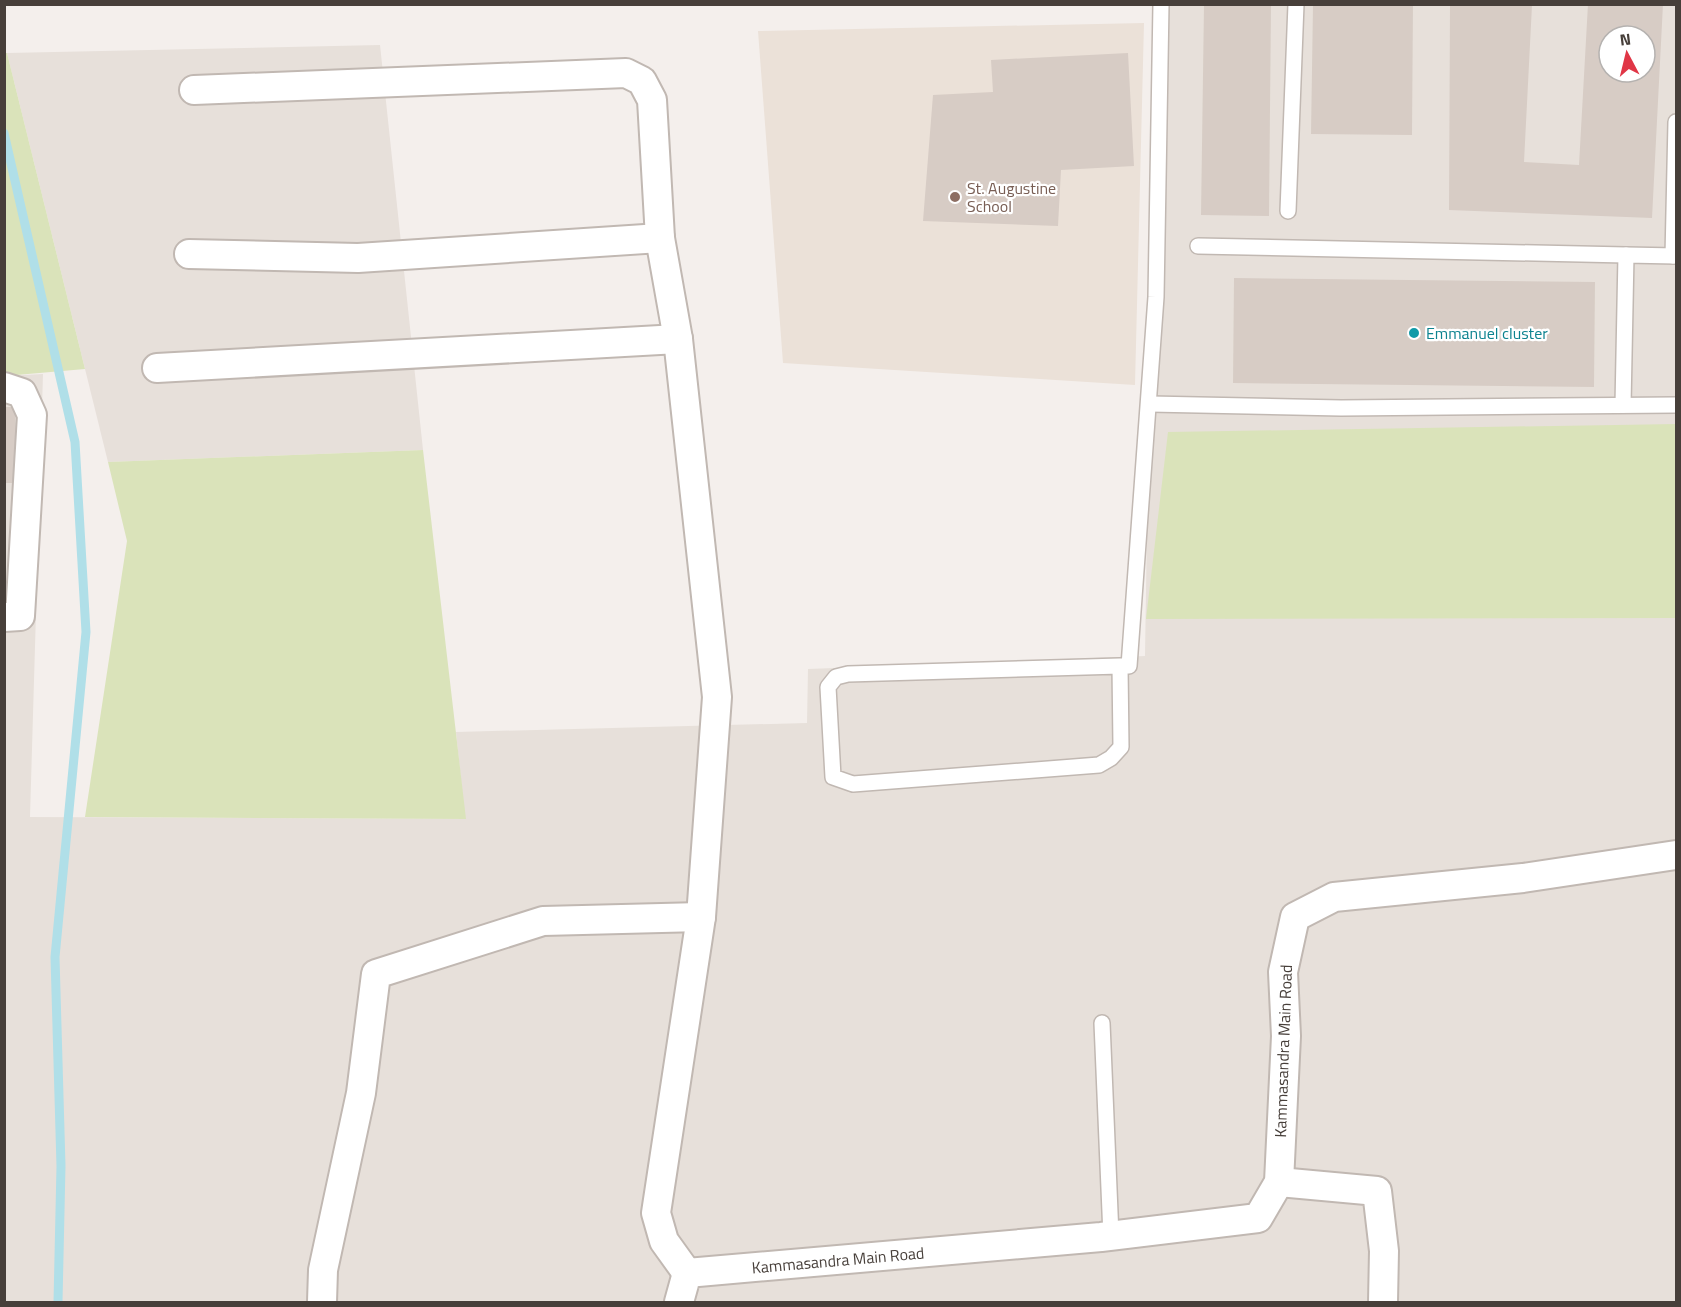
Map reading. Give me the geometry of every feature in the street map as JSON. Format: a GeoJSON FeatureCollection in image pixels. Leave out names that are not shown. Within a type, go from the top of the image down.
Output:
{"type":"FeatureCollection","features":[{"type":"Feature","properties":{"kind":"street"},"geometry":{"type":"LineString","coordinates":[[194,90],[626,73],[642,81],[652,100],[660,238],[678,339],[717,697],[701,917],[656,1214],[664,1240],[687,1273],[679,1302]]}},
{"type":"Feature","properties":{"kind":"street"},"geometry":{"type":"LineString","coordinates":[[189,254],[358,258],[660,238]]}},
{"type":"Feature","properties":{"kind":"street"},"geometry":{"type":"LineString","coordinates":[[157,368],[678,339]]}},
{"type":"Feature","properties":{"kind":"street"},"geometry":{"type":"LineString","coordinates":[[4,387],[22,393],[32,415],[15,502],[20,616],[4,617]]}},
{"type":"Feature","properties":{"kind":"street","name":"Kammasandra Main Road"},"geometry":{"type":"LineString","coordinates":[[687,1273],[1111,1236],[1258,1218],[1279,1182],[1286,1036],[1283,972],[1295,917],[1334,897],[1523,878],[1677,855]]}},
{"type":"Feature","properties":{"kind":"street"},"geometry":{"type":"LineString","coordinates":[[321,1302],[323,1270],[361,1093],[376,974],[543,921],[701,917]]}},
{"type":"Feature","properties":{"kind":"street"},"geometry":{"type":"LineString","coordinates":[[1279,1182],[1377,1191],[1384,1251],[1383,1302]]}},
{"type":"Feature","properties":{"kind":"lane"},"geometry":{"type":"LineString","coordinates":[[1120,666],[1121,747],[1111,758],[1099,765],[853,784],[833,777],[828,687],[836,677],[848,674],[1120,666],[1128,666],[1150,404],[1156,297],[1161,4]]}},
{"type":"Feature","properties":{"kind":"lane"},"geometry":{"type":"LineString","coordinates":[[1288,211],[1296,4]]}},
{"type":"Feature","properties":{"kind":"lane"},"geometry":{"type":"LineString","coordinates":[[1198,246],[1675,256],[1677,122]]}},
{"type":"Feature","properties":{"kind":"lane"},"geometry":{"type":"LineString","coordinates":[[1623,405],[1626,255]]}},
{"type":"Feature","properties":{"kind":"lane"},"geometry":{"type":"LineString","coordinates":[[1150,404],[1341,408],[1677,405]]}},
{"type":"Feature","properties":{"kind":"lane"},"geometry":{"type":"LineString","coordinates":[[1102,1023],[1111,1236]]}},
{"type":"Feature","properties":{"kind":"shaded area"},"geometry":{"type":"Polygon","coordinates":[[[1155,5],[1676,5],[1676,1302],[5,1302],[4,376],[43,374],[30,817],[465,819],[456,732],[807,723],[808,669],[1145,656],[1155,5]]]}},
{"type":"Feature","properties":{"kind":"shaded area","name":"St. Augustine School"},"geometry":{"type":"Polygon","coordinates":[[[1144,23],[1135,385],[783,363],[758,31],[1144,23]]]}},
{"type":"Feature","properties":{"kind":"shaded area"},"geometry":{"type":"Polygon","coordinates":[[[380,45],[423,450],[108,462],[7,53],[380,45]]]}},
{"type":"Feature","properties":{"kind":"green space"},"geometry":{"type":"Polygon","coordinates":[[[4,53],[7,53],[85,369],[5,376],[4,53]]]}},
{"type":"Feature","properties":{"kind":"green space"},"geometry":{"type":"Polygon","coordinates":[[[1676,424],[1676,618],[1146,619],[1168,432],[1676,424]]]}},
{"type":"Feature","properties":{"kind":"green space"},"geometry":{"type":"Polygon","coordinates":[[[423,450],[466,819],[85,817],[127,541],[108,462],[423,450]]]}},
{"type":"Feature","properties":{"kind":"building"},"geometry":{"type":"Polygon","coordinates":[[[1204,4],[1271,4],[1269,216],[1201,215],[1204,4]]]}},
{"type":"Feature","properties":{"kind":"building"},"geometry":{"type":"Polygon","coordinates":[[[1313,4],[1413,4],[1412,135],[1311,134],[1313,4]]]}},
{"type":"Feature","properties":{"kind":"building"},"geometry":{"type":"Polygon","coordinates":[[[1588,4],[1663,4],[1652,218],[1449,210],[1450,5],[1532,5],[1524,162],[1579,165],[1588,4]]]}},
{"type":"Feature","properties":{"kind":"building"},"geometry":{"type":"Polygon","coordinates":[[[1128,53],[1134,166],[1061,170],[1058,226],[923,221],[933,95],[993,92],[991,60],[1128,53]]]}},
{"type":"Feature","properties":{"kind":"building","name":"Emmanuel cluster"},"geometry":{"type":"Polygon","coordinates":[[[1234,278],[1595,282],[1594,387],[1233,383],[1234,278]]]}},
{"type":"Feature","properties":{"kind":"building"},"geometry":{"type":"Polygon","coordinates":[[[4,407],[15,407],[17,483],[4,483],[4,407]]]}},
{"type":"Feature","properties":{"kind":"waterway"},"geometry":{"type":"LineString","coordinates":[[4,133],[75,442],[86,632],[55,957],[61,1166],[58,1302]]}},
{"type":"Feature","properties":{"kind":"place","name":"St. Augustine School"},"geometry":{"type":"Point","coordinates":[955,197]}},
{"type":"Feature","properties":{"kind":"place","name":"Emmanuel cluster"},"geometry":{"type":"Point","coordinates":[1414,333]}}]}
